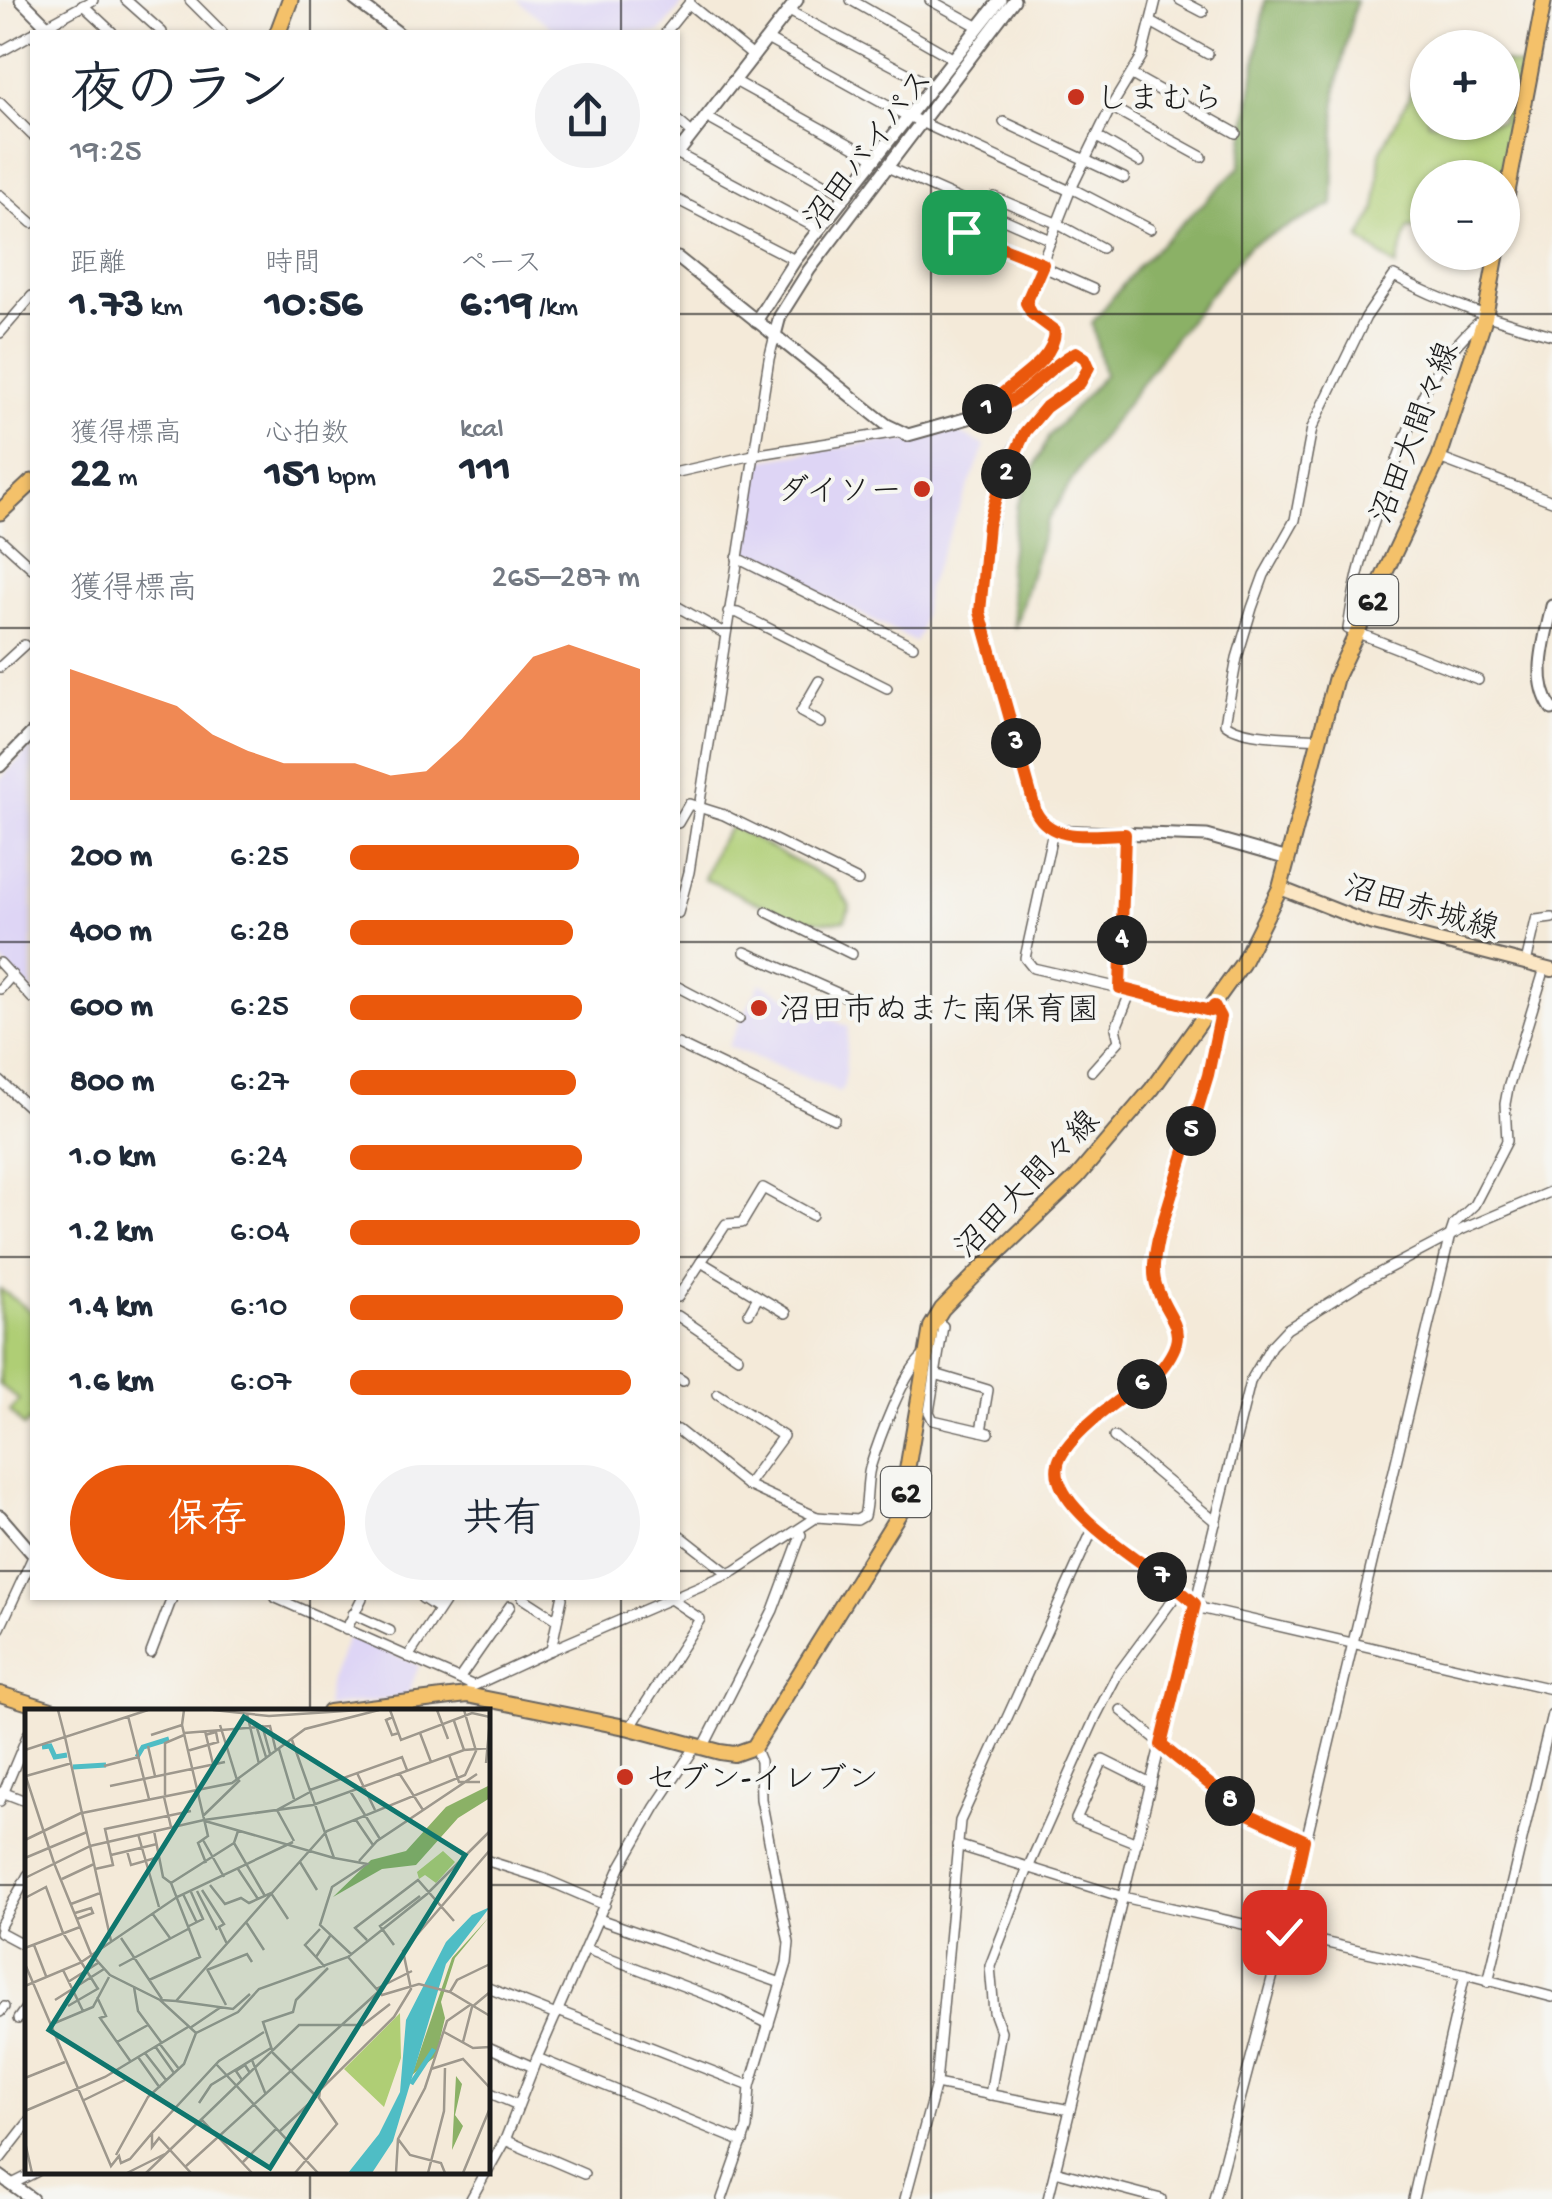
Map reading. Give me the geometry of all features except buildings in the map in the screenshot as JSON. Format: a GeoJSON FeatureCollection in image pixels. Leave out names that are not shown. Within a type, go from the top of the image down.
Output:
{"type":"FeatureCollection","features":[{"type":"Feature","properties":{"kind":"highway"},"geometry":{"type":"LineString","coordinates":[[279,30],[290,0]]}},
{"type":"Feature","properties":{"kind":"highway"},"geometry":{"type":"LineString","coordinates":[[0,512],[30,484]]}},
{"type":"Feature","properties":{"kind":"main road"},"geometry":{"type":"LineString","coordinates":[[1514,160],[1544,0]]}},
{"type":"Feature","properties":{"kind":"main road","name":"沼田大間々線"},"geometry":{"type":"LineString","coordinates":[[754,1748],[900,1512],[935,1320],[978,1272],[1078,1177],[1152,1088],[1242,964],[1280,888],[1336,677],[1439,458],[1484,317],[1493,270]]}},
{"type":"Feature","properties":{"kind":"main road","name":"沼田赤城線"},"geometry":{"type":"LineString","coordinates":[[1280,888],[1366,922],[1548,969]]}},
{"type":"Feature","properties":{"kind":"main road"},"geometry":{"type":"LineString","coordinates":[[348,1709],[470,1690],[734,1754],[754,1748]]}},
{"type":"Feature","properties":{"kind":"main road"},"geometry":{"type":"LineString","coordinates":[[0,1694],[37,1709]]}},
{"type":"Feature","properties":{"kind":"street"},"geometry":{"type":"LineString","coordinates":[[22,0],[41,30]]}},
{"type":"Feature","properties":{"kind":"street"},"geometry":{"type":"LineString","coordinates":[[126,0],[160,30]]}},
{"type":"Feature","properties":{"kind":"street"},"geometry":{"type":"LineString","coordinates":[[190,0],[220,30]]}},
{"type":"Feature","properties":{"kind":"street"},"geometry":{"type":"LineString","coordinates":[[355,0],[394,30]]}},
{"type":"Feature","properties":{"kind":"street"},"geometry":{"type":"LineString","coordinates":[[851,0],[954,59]]}},
{"type":"Feature","properties":{"kind":"street"},"geometry":{"type":"LineString","coordinates":[[930,0],[979,27]]}},
{"type":"Feature","properties":{"kind":"street","name":"沼田バイパス"},"geometry":{"type":"LineString","coordinates":[[915,119],[932,86],[1000,0]]}},
{"type":"Feature","properties":{"kind":"street","name":"沼田バイパス"},"geometry":{"type":"LineString","coordinates":[[776,335],[780,316],[882,163],[1014,0]]}},
{"type":"Feature","properties":{"kind":"street"},"geometry":{"type":"LineString","coordinates":[[984,414],[993,400],[1039,361],[1054,342],[1055,331],[1032,314],[1026,303],[1070,190],[1142,56],[1156,0]]}},
{"type":"Feature","properties":{"kind":"street"},"geometry":{"type":"LineString","coordinates":[[1180,0],[1203,12]]}},
{"type":"Feature","properties":{"kind":"street"},"geometry":{"type":"LineString","coordinates":[[668,30],[690,2],[754,56]]}},
{"type":"Feature","properties":{"kind":"street"},"geometry":{"type":"LineString","coordinates":[[44,30],[88,3],[110,30]]}},
{"type":"Feature","properties":{"kind":"street"},"geometry":{"type":"LineString","coordinates":[[680,150],[793,5],[932,86]]}},
{"type":"Feature","properties":{"kind":"street"},"geometry":{"type":"LineString","coordinates":[[1151,22],[1208,54]]}},
{"type":"Feature","properties":{"kind":"street"},"geometry":{"type":"LineString","coordinates":[[0,52],[30,37]]}},
{"type":"Feature","properties":{"kind":"street"},"geometry":{"type":"LineString","coordinates":[[768,39],[915,119],[1150,229]]}},
{"type":"Feature","properties":{"kind":"street"},"geometry":{"type":"LineString","coordinates":[[1132,75],[1236,133]]}},
{"type":"Feature","properties":{"kind":"street"},"geometry":{"type":"LineString","coordinates":[[734,80],[882,163],[1051,240]]}},
{"type":"Feature","properties":{"kind":"street"},"geometry":{"type":"LineString","coordinates":[[0,102],[30,134]]}},
{"type":"Feature","properties":{"kind":"street"},"geometry":{"type":"LineString","coordinates":[[1112,107],[1202,157]]}},
{"type":"Feature","properties":{"kind":"street"},"geometry":{"type":"LineString","coordinates":[[706,117],[846,196]]}},
{"type":"Feature","properties":{"kind":"street"},"geometry":{"type":"LineString","coordinates":[[1004,122],[1124,178]]}},
{"type":"Feature","properties":{"kind":"street"},"geometry":{"type":"LineString","coordinates":[[680,123],[693,134]]}},
{"type":"Feature","properties":{"kind":"street"},"geometry":{"type":"LineString","coordinates":[[1097,136],[1140,162]]}},
{"type":"Feature","properties":{"kind":"street"},"geometry":{"type":"LineString","coordinates":[[680,154],[820,230]]}},
{"type":"Feature","properties":{"kind":"street","name":"沼田バイパス"},"geometry":{"type":"LineString","coordinates":[[756,320],[795,260],[846,196],[882,163]]}},
{"type":"Feature","properties":{"kind":"street"},"geometry":{"type":"LineString","coordinates":[[0,195],[30,220]]}},
{"type":"Feature","properties":{"kind":"street"},"geometry":{"type":"LineString","coordinates":[[994,197],[1102,248]]}},
{"type":"Feature","properties":{"kind":"street"},"geometry":{"type":"LineString","coordinates":[[680,201],[795,260]]}},
{"type":"Feature","properties":{"kind":"street"},"geometry":{"type":"LineString","coordinates":[[964,232],[1093,289]]}},
{"type":"Feature","properties":{"kind":"street"},"geometry":{"type":"LineString","coordinates":[[680,260],[898,432],[908,435],[1004,408],[1069,356],[1076,352],[1085,358],[1089,367],[1086,376],[1046,407],[1025,432],[997,494],[988,525],[981,583],[980,612],[1036,812],[1042,824],[1052,831],[1208,836],[1288,859]]}},
{"type":"Feature","properties":{"kind":"street"},"geometry":{"type":"LineString","coordinates":[[1321,739],[1247,732],[1229,728],[1225,723],[1237,658],[1252,608],[1264,575],[1294,520],[1312,428],[1366,317],[1394,276],[1438,300],[1552,335]]}},
{"type":"Feature","properties":{"kind":"street"},"geometry":{"type":"LineString","coordinates":[[0,333],[30,298]]}},
{"type":"Feature","properties":{"kind":"street"},"geometry":{"type":"LineString","coordinates":[[1478,680],[1348,630],[1356,571],[1406,430],[1426,384],[1484,317]]}},
{"type":"Feature","properties":{"kind":"street"},"geometry":{"type":"LineString","coordinates":[[680,906],[689,872],[693,806],[776,335]]}},
{"type":"Feature","properties":{"kind":"street"},"geometry":{"type":"LineString","coordinates":[[680,472],[753,455],[898,432]]}},
{"type":"Feature","properties":{"kind":"street"},"geometry":{"type":"LineString","coordinates":[[1439,458],[1552,501]]}},
{"type":"Feature","properties":{"kind":"street"},"geometry":{"type":"LineString","coordinates":[[0,539],[30,566]]}},
{"type":"Feature","properties":{"kind":"street"},"geometry":{"type":"LineString","coordinates":[[737,558],[913,646]]}},
{"type":"Feature","properties":{"kind":"street"},"geometry":{"type":"LineString","coordinates":[[1552,606],[1540,679],[1552,709]]}},
{"type":"Feature","properties":{"kind":"street"},"geometry":{"type":"LineString","coordinates":[[680,608],[724,633]]}},
{"type":"Feature","properties":{"kind":"street"},"geometry":{"type":"LineString","coordinates":[[728,612],[738,613],[886,688]]}},
{"type":"Feature","properties":{"kind":"street"},"geometry":{"type":"LineString","coordinates":[[0,667],[24,645]]}},
{"type":"Feature","properties":{"kind":"street"},"geometry":{"type":"LineString","coordinates":[[819,680],[802,712],[821,723]]}},
{"type":"Feature","properties":{"kind":"street"},"geometry":{"type":"LineString","coordinates":[[0,766],[30,735]]}},
{"type":"Feature","properties":{"kind":"street"},"geometry":{"type":"LineString","coordinates":[[680,800],[724,814],[858,881]]}},
{"type":"Feature","properties":{"kind":"street"},"geometry":{"type":"LineString","coordinates":[[680,820],[693,806]]}},
{"type":"Feature","properties":{"kind":"street"},"geometry":{"type":"LineString","coordinates":[[1052,831],[1025,958],[1033,968],[1212,1008],[1220,1017],[1208,1075],[1158,1239],[1154,1265],[1157,1288],[1177,1328],[1172,1356],[1080,1434],[1059,1459],[1059,1484],[1094,1527],[1204,1610],[1552,1689]]}},
{"type":"Feature","properties":{"kind":"street"},"geometry":{"type":"LineString","coordinates":[[1092,1071],[1118,1041],[1116,1028],[1126,989],[1125,834]]}},
{"type":"Feature","properties":{"kind":"street"},"geometry":{"type":"LineString","coordinates":[[766,912],[852,954]]}},
{"type":"Feature","properties":{"kind":"street"},"geometry":{"type":"LineString","coordinates":[[1526,962],[1536,920],[1552,918]]}},
{"type":"Feature","properties":{"kind":"street"},"geometry":{"type":"LineString","coordinates":[[745,952],[853,1000]]}},
{"type":"Feature","properties":{"kind":"street"},"geometry":{"type":"LineString","coordinates":[[0,963],[30,996]]}},
{"type":"Feature","properties":{"kind":"street"},"geometry":{"type":"LineString","coordinates":[[1214,2199],[1284,1932],[1449,1239],[1454,1224],[1474,1205],[1508,1141],[1508,1088],[1548,969]]}},
{"type":"Feature","properties":{"kind":"street"},"geometry":{"type":"LineString","coordinates":[[0,989],[12,975]]}},
{"type":"Feature","properties":{"kind":"street"},"geometry":{"type":"LineString","coordinates":[[680,989],[739,1019]]}},
{"type":"Feature","properties":{"kind":"street"},"geometry":{"type":"LineString","coordinates":[[680,1045],[834,1120]]}},
{"type":"Feature","properties":{"kind":"street"},"geometry":{"type":"LineString","coordinates":[[0,1081],[30,1108]]}},
{"type":"Feature","properties":{"kind":"street"},"geometry":{"type":"LineString","coordinates":[[680,1294],[726,1224],[742,1222],[763,1188],[812,1214]]}},
{"type":"Feature","properties":{"kind":"street"},"geometry":{"type":"LineString","coordinates":[[1048,2199],[1250,1382],[1271,1346],[1287,1330],[1364,1281],[1462,1229],[1552,1191]]}},
{"type":"Feature","properties":{"kind":"street"},"geometry":{"type":"LineString","coordinates":[[700,1262],[786,1314]]}},
{"type":"Feature","properties":{"kind":"street"},"geometry":{"type":"LineString","coordinates":[[749,1313],[758,1297]]}},
{"type":"Feature","properties":{"kind":"street"},"geometry":{"type":"LineString","coordinates":[[680,1317],[738,1357]]}},
{"type":"Feature","properties":{"kind":"street"},"geometry":{"type":"LineString","coordinates":[[935,1320],[943,1326],[935,1374],[929,1412],[934,1420],[985,1432],[988,1390],[935,1374]]}},
{"type":"Feature","properties":{"kind":"street"},"geometry":{"type":"LineString","coordinates":[[680,1432],[747,1485],[817,1516],[857,1520],[864,1516],[869,1471],[895,1402],[913,1366],[927,1354]]}},
{"type":"Feature","properties":{"kind":"street"},"geometry":{"type":"LineString","coordinates":[[718,1394],[783,1436],[747,1485]]}},
{"type":"Feature","properties":{"kind":"street"},"geometry":{"type":"LineString","coordinates":[[1114,1437],[1216,1522]]}},
{"type":"Feature","properties":{"kind":"street"},"geometry":{"type":"LineString","coordinates":[[0,1516],[30,1554]]}},
{"type":"Feature","properties":{"kind":"street"},"geometry":{"type":"LineString","coordinates":[[680,1596],[729,1574],[817,1516]]}},
{"type":"Feature","properties":{"kind":"street"},"geometry":{"type":"LineString","coordinates":[[905,2199],[936,2084],[960,1821],[1094,1527]]}},
{"type":"Feature","properties":{"kind":"street"},"geometry":{"type":"LineString","coordinates":[[490,2166],[620,1868],[655,1807],[700,1747],[773,1610],[801,1535],[799,1530]]}},
{"type":"Feature","properties":{"kind":"street"},"geometry":{"type":"LineString","coordinates":[[680,1536],[729,1574]]}},
{"type":"Feature","properties":{"kind":"street"},"geometry":{"type":"LineString","coordinates":[[0,1628],[30,1560]]}},
{"type":"Feature","properties":{"kind":"street"},"geometry":{"type":"LineString","coordinates":[[990,2095],[1001,2032],[994,2012],[990,1966],[1028,1868],[1117,1675],[1180,1590]]}},
{"type":"Feature","properties":{"kind":"street"},"geometry":{"type":"LineString","coordinates":[[151,1653],[171,1600]]}},
{"type":"Feature","properties":{"kind":"street"},"geometry":{"type":"LineString","coordinates":[[280,1600],[459,1679],[470,1690],[551,1650],[672,1600],[700,1619],[630,1728]]}},
{"type":"Feature","properties":{"kind":"street"},"geometry":{"type":"LineString","coordinates":[[346,1630],[361,1600]]}},
{"type":"Feature","properties":{"kind":"street"},"geometry":{"type":"LineString","coordinates":[[425,1600],[439,1609]]}},
{"type":"Feature","properties":{"kind":"street"},"geometry":{"type":"LineString","coordinates":[[408,1657],[446,1600]]}},
{"type":"Feature","properties":{"kind":"street"},"geometry":{"type":"LineString","coordinates":[[526,1600],[557,1620]]}},
{"type":"Feature","properties":{"kind":"street"},"geometry":{"type":"LineString","coordinates":[[551,1650],[562,1600]]}},
{"type":"Feature","properties":{"kind":"street"},"geometry":{"type":"LineString","coordinates":[[459,1679],[510,1606]]}},
{"type":"Feature","properties":{"kind":"street"},"geometry":{"type":"LineString","coordinates":[[354,1614],[390,1632]]}},
{"type":"Feature","properties":{"kind":"street"},"geometry":{"type":"LineString","coordinates":[[1121,1710],[1244,1812],[1304,1840]]}},
{"type":"Feature","properties":{"kind":"street"},"geometry":{"type":"LineString","coordinates":[[1488,1982],[1552,1714]]}},
{"type":"Feature","properties":{"kind":"street"},"geometry":{"type":"LineString","coordinates":[[2,1795],[25,1741]]}},
{"type":"Feature","properties":{"kind":"street"},"geometry":{"type":"LineString","coordinates":[[722,2199],[748,2128],[750,2086],[789,1943],[761,1799],[760,1760],[754,1748]]}},
{"type":"Feature","properties":{"kind":"street"},"geometry":{"type":"LineString","coordinates":[[1137,1843],[1076,1819],[1103,1760],[1152,1784]]}},
{"type":"Feature","properties":{"kind":"street"},"geometry":{"type":"LineString","coordinates":[[957,1846],[1123,1897],[1552,1997]]}},
{"type":"Feature","properties":{"kind":"street"},"geometry":{"type":"LineString","coordinates":[[490,1861],[605,1905]]}},
{"type":"Feature","properties":{"kind":"street"},"geometry":{"type":"LineString","coordinates":[[25,1881],[0,1929],[25,1945]]}},
{"type":"Feature","properties":{"kind":"street"},"geometry":{"type":"LineString","coordinates":[[599,1919],[781,1983]]}},
{"type":"Feature","properties":{"kind":"street"},"geometry":{"type":"LineString","coordinates":[[586,1949],[720,2000],[769,2024]]}},
{"type":"Feature","properties":{"kind":"street"},"geometry":{"type":"LineString","coordinates":[[1413,2199],[1465,1974]]}},
{"type":"Feature","properties":{"kind":"street"},"geometry":{"type":"LineString","coordinates":[[490,1989],[750,2086]]}},
{"type":"Feature","properties":{"kind":"street"},"geometry":{"type":"LineString","coordinates":[[18,2019],[25,2009]]}},
{"type":"Feature","properties":{"kind":"street"},"geometry":{"type":"LineString","coordinates":[[490,2048],[743,2142]]}},
{"type":"Feature","properties":{"kind":"street"},"geometry":{"type":"LineString","coordinates":[[936,2084],[1070,2110]]}},
{"type":"Feature","properties":{"kind":"street"},"geometry":{"type":"LineString","coordinates":[[490,2093],[518,2105]]}},
{"type":"Feature","properties":{"kind":"street"},"geometry":{"type":"LineString","coordinates":[[0,2159],[25,2126]]}},
{"type":"Feature","properties":{"kind":"street"},"geometry":{"type":"LineString","coordinates":[[504,2140],[584,2174]]}},
{"type":"Feature","properties":{"kind":"street"},"geometry":{"type":"LineString","coordinates":[[1055,2171],[1159,2199]]}},
{"type":"Feature","properties":{"kind":"street"},"geometry":{"type":"LineString","coordinates":[[12,2184],[32,2174]]}},
{"type":"Feature","properties":{"kind":"street"},"geometry":{"type":"LineString","coordinates":[[470,2199],[485,2174]]}},
{"type":"Feature","properties":{"kind":"street"},"geometry":{"type":"LineString","coordinates":[[0,2176],[32,2199]]}},
{"type":"Feature","properties":{"kind":"shaded area"},"geometry":{"type":"Polygon","coordinates":[[[517,0],[686,0],[662,30],[554,30],[517,0]]]}},
{"type":"Feature","properties":{"kind":"shaded area"},"geometry":{"type":"Polygon","coordinates":[[[952,429],[985,446],[928,585],[915,642],[743,553],[760,460],[883,441],[907,441],[952,429]]]}},
{"type":"Feature","properties":{"kind":"shaded area"},"geometry":{"type":"Polygon","coordinates":[[[30,748],[30,991],[0,959],[0,779],[30,748]]]}},
{"type":"Feature","properties":{"kind":"shaded area"},"geometry":{"type":"Polygon","coordinates":[[[760,983],[848,1027],[844,1085],[840,1092],[728,1046],[760,983]]]}},
{"type":"Feature","properties":{"kind":"shaded area"},"geometry":{"type":"Polygon","coordinates":[[[348,1635],[419,1665],[407,1697],[325,1707],[329,1679],[348,1635]]]}},
{"type":"Feature","properties":{"kind":"green space"},"geometry":{"type":"Polygon","coordinates":[[[1265,0],[1356,0],[1336,91],[1333,205],[1250,245],[1177,335],[1081,466],[1047,521],[1015,628],[1008,570],[1017,506],[1049,436],[1104,375],[1092,323],[1138,266],[1240,167],[1265,0]]]}},
{"type":"Feature","properties":{"kind":"green space"},"geometry":{"type":"Polygon","coordinates":[[[1520,66],[1525,67],[1520,95],[1520,66]]]}},
{"type":"Feature","properties":{"kind":"green space"},"geometry":{"type":"Polygon","coordinates":[[[1410,94],[1410,140],[1512,140],[1508,160],[1410,160],[1410,228],[1396,267],[1360,239],[1376,209],[1380,152],[1410,94]]]}},
{"type":"Feature","properties":{"kind":"green space"},"geometry":{"type":"Polygon","coordinates":[[[731,826],[835,883],[850,906],[845,920],[827,922],[791,915],[704,879],[716,848],[731,826]]]}},
{"type":"Feature","properties":{"kind":"green space"},"geometry":{"type":"Polygon","coordinates":[[[0,1289],[30,1311],[30,1422],[24,1427],[10,1411],[19,1400],[0,1385],[0,1289]]]}},
{"type":"Feature","properties":{"kind":"place","name":"しまむら"},"geometry":{"type":"Point","coordinates":[1076,97]}},
{"type":"Feature","properties":{"kind":"place","name":"ダイソー"},"geometry":{"type":"Point","coordinates":[922,489]}},
{"type":"Feature","properties":{"kind":"place","name":"沼田市ぬまた南保育園"},"geometry":{"type":"Point","coordinates":[759,1008]}},
{"type":"Feature","properties":{"kind":"place","name":"セブン-イレブン"},"geometry":{"type":"Point","coordinates":[625,1777]}},
{"type":"Feature","properties":{"kind":"route"},"geometry":{"type":"LineString","coordinates":[[964,232],[1043,264],[1027,309],[1056,336],[1039,361],[993,400],[984,414],[1004,408],[1024,395],[1076,352],[1089,367],[1080,383],[1046,407],[1025,432],[997,494],[988,525],[981,583],[980,612],[1036,812],[1042,824],[1052,831],[1125,834],[1120,988],[1210,1011],[1214,1006],[1220,1017],[1208,1075],[1158,1239],[1154,1265],[1157,1288],[1177,1328],[1172,1356],[1080,1434],[1059,1459],[1056,1473],[1068,1498],[1094,1527],[1195,1604],[1161,1745],[1244,1812],[1304,1840],[1284,1932]]}}]}
